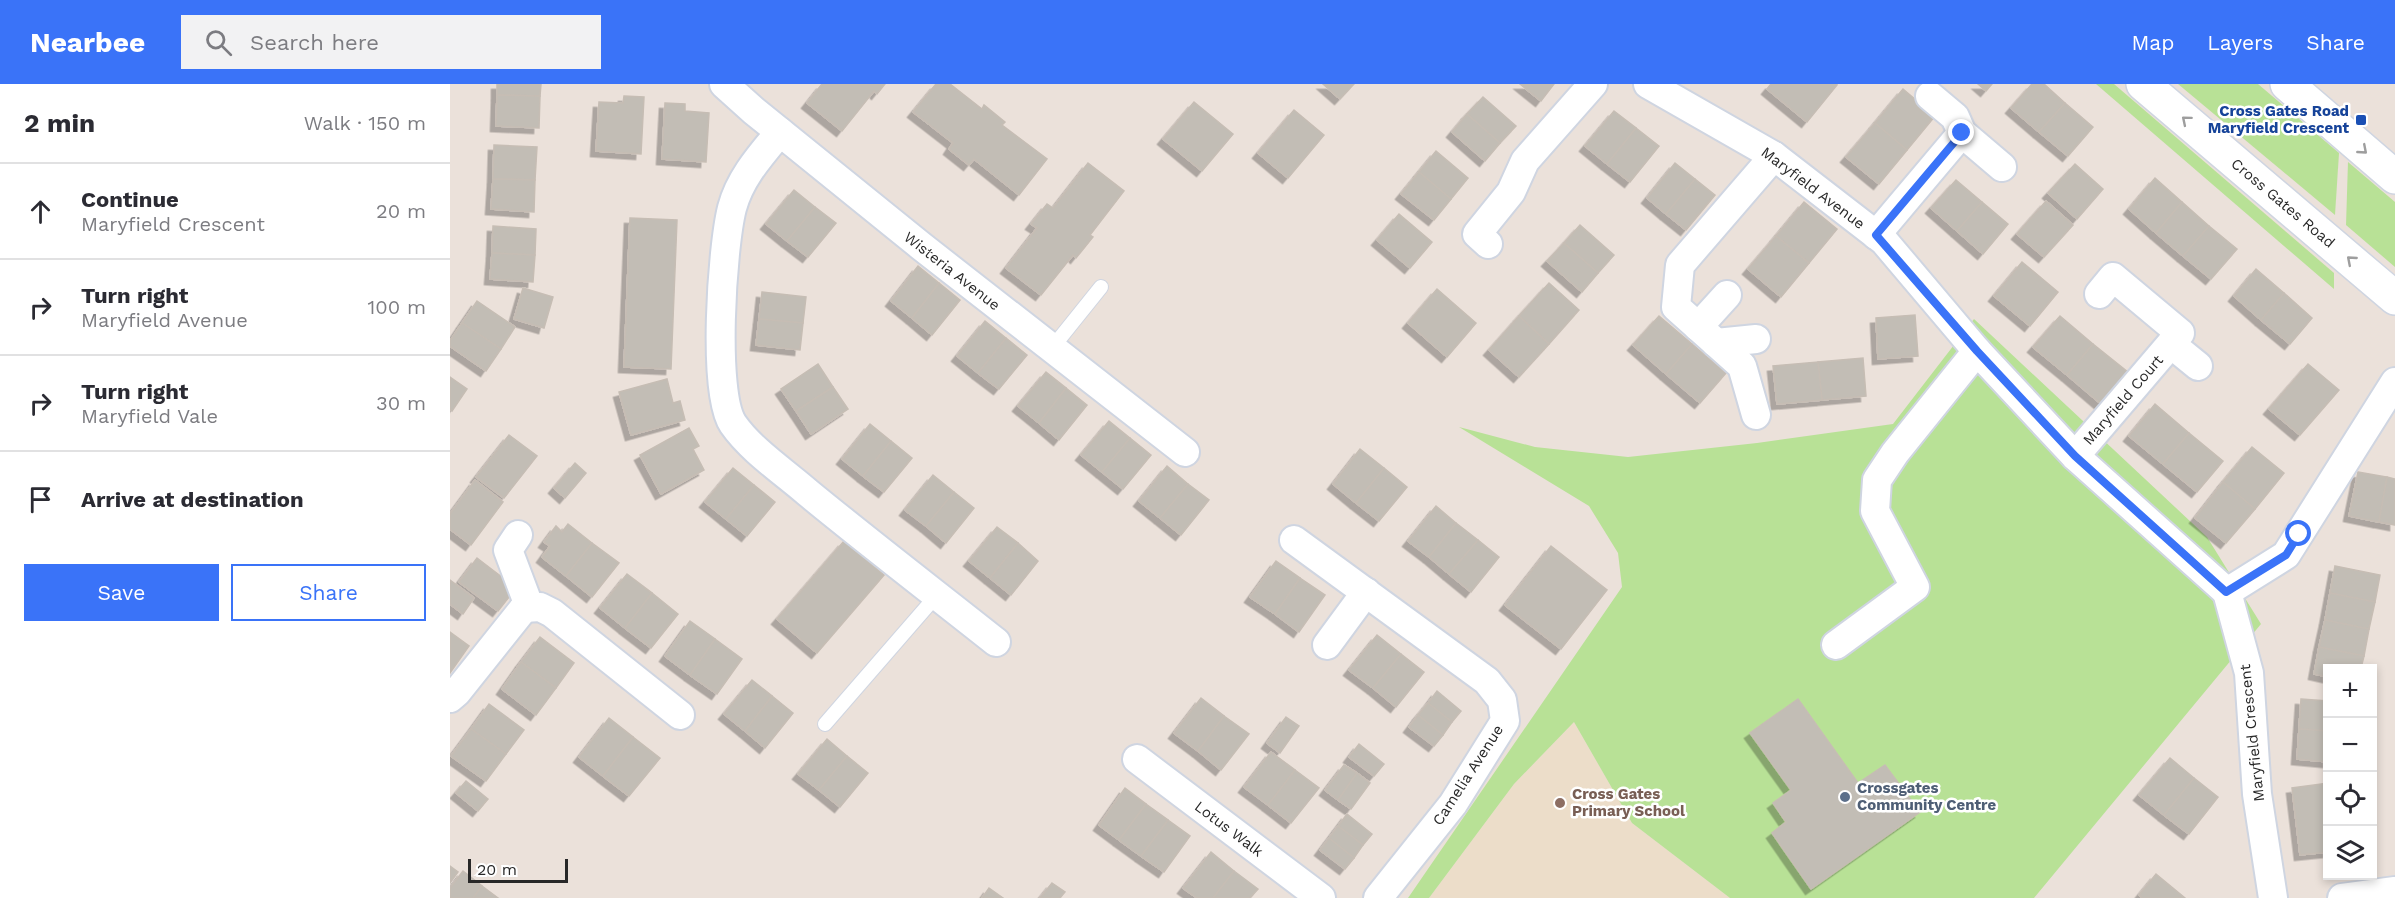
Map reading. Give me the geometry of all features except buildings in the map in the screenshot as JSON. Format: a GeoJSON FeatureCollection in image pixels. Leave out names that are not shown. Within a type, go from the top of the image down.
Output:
{"type":"FeatureCollection","features":[{"type":"Feature","properties":{"kind":"street","name":"Wisteria Avenue"},"geometry":{"type":"LineString","coordinates":[[724,84],[921,246],[1185,452]]}},
{"type":"Feature","properties":{"kind":"street"},"geometry":{"type":"LineString","coordinates":[[1488,243],[1477,234],[1511,192],[1526,161],[1593,84]]}},
{"type":"Feature","properties":{"kind":"street","name":"Maryfield Avenue"},"geometry":{"type":"LineString","coordinates":[[1648,84],[1774,156],[1876,235],[1977,351],[2075,456],[2226,592]]}},
{"type":"Feature","properties":{"kind":"street","name":"Cross Gates Road"},"geometry":{"type":"LineString","coordinates":[[2143,84],[2395,298]]}},
{"type":"Feature","properties":{"kind":"street"},"geometry":{"type":"LineString","coordinates":[[2287,84],[2395,177]]}},
{"type":"Feature","properties":{"kind":"street"},"geometry":{"type":"LineString","coordinates":[[1930,96],[1955,117],[1962,133],[2002,167]]}},
{"type":"Feature","properties":{"kind":"street"},"geometry":{"type":"LineString","coordinates":[[780,132],[747,173],[732,208],[724,258],[721,332],[722,385],[732,423],[761,453],[996,642]]}},
{"type":"Feature","properties":{"kind":"street"},"geometry":{"type":"LineString","coordinates":[[1876,235],[1962,133]]}},
{"type":"Feature","properties":{"kind":"street"},"geometry":{"type":"LineString","coordinates":[[1756,415],[1742,366],[1676,307],[1680,265],[1774,156]]}},
{"type":"Feature","properties":{"kind":"street","name":"Maryfield Court"},"geometry":{"type":"LineString","coordinates":[[2075,456],[2180,333],[2113,277],[2099,294]]}},
{"type":"Feature","properties":{"kind":"street"},"geometry":{"type":"LineString","coordinates":[[1707,335],[1727,295]]}},
{"type":"Feature","properties":{"kind":"street"},"geometry":{"type":"LineString","coordinates":[[1707,335],[1756,339]]}},
{"type":"Feature","properties":{"kind":"street","name":"Maryfield Court"},"geometry":{"type":"LineString","coordinates":[[2171,344],[2198,366]]}},
{"type":"Feature","properties":{"kind":"street"},"geometry":{"type":"LineString","coordinates":[[1836,645],[1914,587],[1875,511],[1877,480],[1895,453],[1977,351]]}},
{"type":"Feature","properties":{"kind":"street"},"geometry":{"type":"LineString","coordinates":[[2226,592],[2286,555],[2395,382]]}},
{"type":"Feature","properties":{"kind":"street"},"geometry":{"type":"LineString","coordinates":[[450,698],[528,603],[508,550],[518,535]]}},
{"type":"Feature","properties":{"kind":"street","name":"Camelia Avenue"},"geometry":{"type":"LineString","coordinates":[[1294,540],[1487,681],[1502,700],[1505,721],[1453,804],[1378,898]]}},
{"type":"Feature","properties":{"kind":"street"},"geometry":{"type":"LineString","coordinates":[[1327,645],[1366,592]]}},
{"type":"Feature","properties":{"kind":"street","name":"Maryfield Crescent"},"geometry":{"type":"LineString","coordinates":[[2226,592],[2250,673],[2258,794],[2273,898]]}},
{"type":"Feature","properties":{"kind":"street"},"geometry":{"type":"LineString","coordinates":[[524,608],[540,607],[552,613],[680,715]]}},
{"type":"Feature","properties":{"kind":"street","name":"Lotus Walk"},"geometry":{"type":"LineString","coordinates":[[1137,759],[1321,898]]}},
{"type":"Feature","properties":{"kind":"street"},"geometry":{"type":"LineString","coordinates":[[2342,898],[2395,891]]}},
{"type":"Feature","properties":{"kind":"lane"},"geometry":{"type":"LineString","coordinates":[[1052,348],[1101,287]]}},
{"type":"Feature","properties":{"kind":"lane"},"geometry":{"type":"LineString","coordinates":[[825,724],[937,595]]}},
{"type":"Feature","properties":{"kind":"shaded area","name":"Cross Gates Primary School"},"geometry":{"type":"Polygon","coordinates":[[[1574,722],[1632,823],[1730,898],[1429,898],[1514,784],[1574,722]]]}},
{"type":"Feature","properties":{"kind":"green space"},"geometry":{"type":"Polygon","coordinates":[[[2096,84],[2114,84],[2334,273],[2334,289],[2096,84]]]}},
{"type":"Feature","properties":{"kind":"green space"},"geometry":{"type":"Polygon","coordinates":[[[2178,84],[2258,84],[2339,153],[2335,215],[2178,84]]]}},
{"type":"Feature","properties":{"kind":"green space"},"geometry":{"type":"Polygon","coordinates":[[[2348,162],[2395,202],[2395,267],[2346,225],[2348,162]]]}},
{"type":"Feature","properties":{"kind":"green space"},"geometry":{"type":"Polygon","coordinates":[[[1974,319],[2207,537],[2261,624],[2034,898],[1730,898],[1632,823],[1574,722],[1514,784],[1429,898],[1408,898],[1622,587],[1618,553],[1589,506],[1459,427],[1535,447],[1628,457],[1757,443],[1893,424],[1974,319]]]}},
{"type":"Feature","properties":{"kind":"place","name":"Cross Gates Road Maryfield Crescent"},"geometry":{"type":"Point","coordinates":[2361,120]}},
{"type":"Feature","properties":{"kind":"place","name":"Crossgates Community Centre"},"geometry":{"type":"Point","coordinates":[1845,797]}},
{"type":"Feature","properties":{"kind":"place","name":"Cross Gates Primary School"},"geometry":{"type":"Point","coordinates":[1560,803]}},
{"type":"Feature","properties":{"kind":"route"},"geometry":{"type":"LineString","coordinates":[[1962,133],[1876,235],[1884,241],[1977,351],[2075,456],[2226,592],[2286,555],[2299,534]]}}]}
